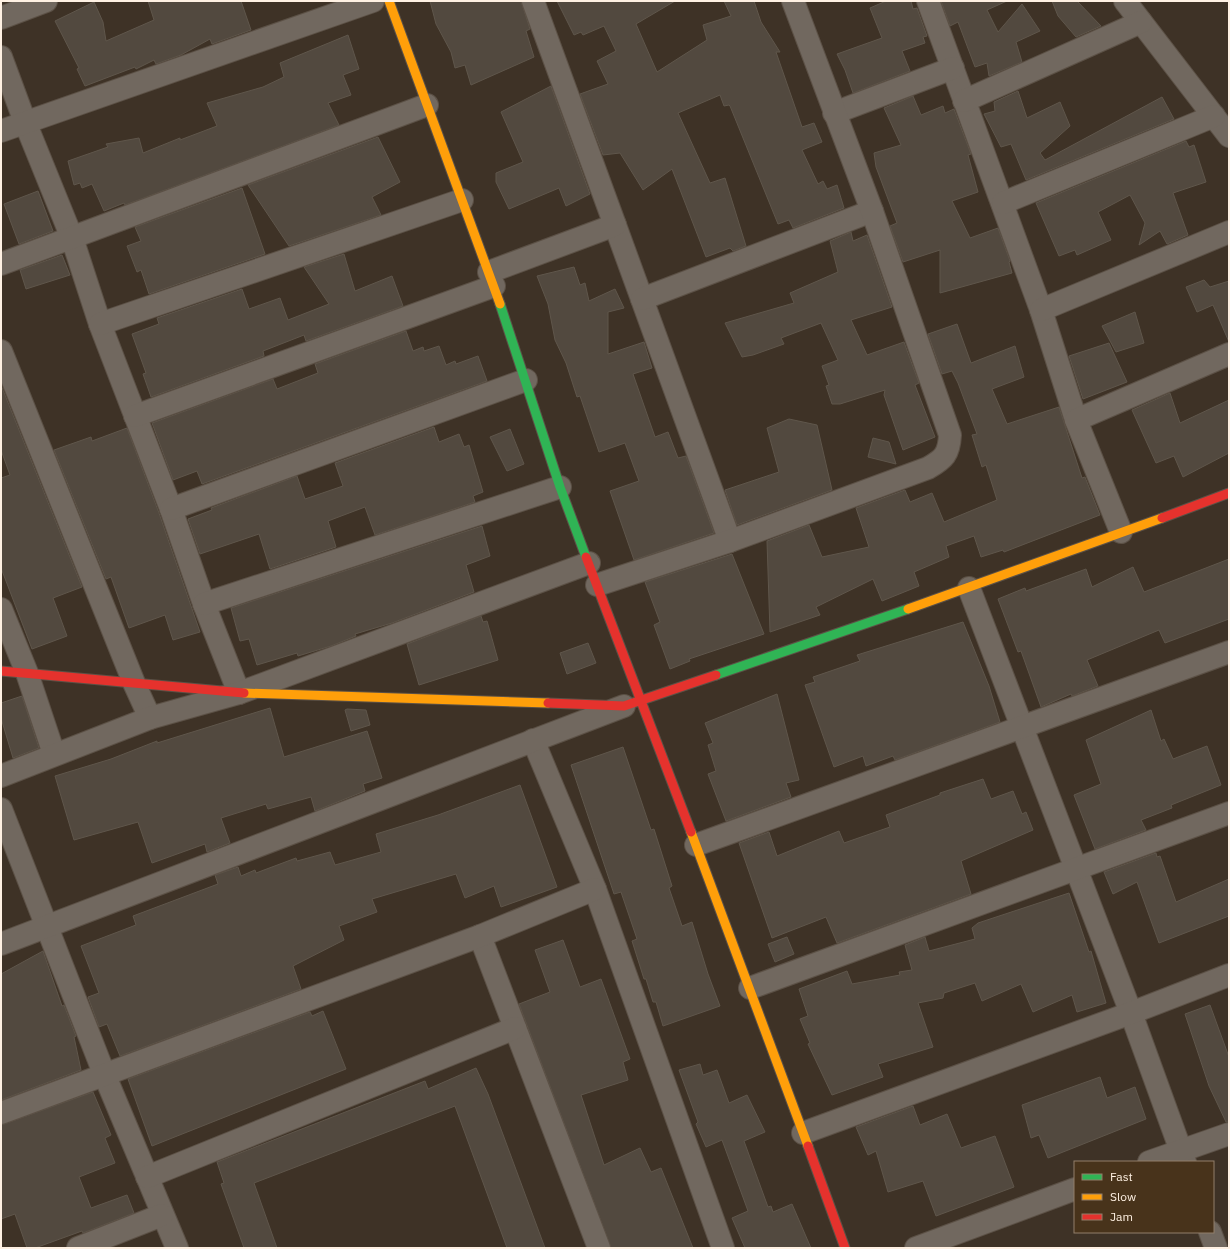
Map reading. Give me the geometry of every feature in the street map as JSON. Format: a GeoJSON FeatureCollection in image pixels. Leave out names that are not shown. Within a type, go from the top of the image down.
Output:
{"type":"FeatureCollection","features":[{"type":"Feature","properties":{"kind":"street"},"geometry":{"type":"LineString","coordinates":[[1,18],[46,1]]}},
{"type":"Feature","properties":{"kind":"street"},"geometry":{"type":"LineString","coordinates":[[1,131],[373,1]]}},
{"type":"Feature","properties":{"kind":"street"},"geometry":{"type":"LineString","coordinates":[[388,1],[492,279],[560,487],[597,584],[632,703],[696,845],[845,1248]]}},
{"type":"Feature","properties":{"kind":"street"},"geometry":{"type":"LineString","coordinates":[[533,1],[730,541]]}},
{"type":"Feature","properties":{"kind":"street"},"geometry":{"type":"LineString","coordinates":[[597,584],[730,541],[928,468],[943,460],[950,446],[950,435],[872,211],[793,1]]}},
{"type":"Feature","properties":{"kind":"street"},"geometry":{"type":"LineString","coordinates":[[928,1],[1041,310],[1076,420],[1121,532]]}},
{"type":"Feature","properties":{"kind":"street"},"geometry":{"type":"LineString","coordinates":[[1125,1],[1229,136]]}},
{"type":"Feature","properties":{"kind":"street"},"geometry":{"type":"LineString","coordinates":[[964,101],[1141,22]]}},
{"type":"Feature","properties":{"kind":"street"},"geometry":{"type":"LineString","coordinates":[[1,57],[25,122],[72,238],[100,324],[171,509],[204,604],[239,693]]}},
{"type":"Feature","properties":{"kind":"street"},"geometry":{"type":"LineString","coordinates":[[834,113],[952,68]]}},
{"type":"Feature","properties":{"kind":"street"},"geometry":{"type":"LineString","coordinates":[[1,264],[426,105]]}},
{"type":"Feature","properties":{"kind":"street"},"geometry":{"type":"LineString","coordinates":[[1003,203],[1214,116]]}},
{"type":"Feature","properties":{"kind":"street"},"geometry":{"type":"LineString","coordinates":[[100,324],[462,200]]}},
{"type":"Feature","properties":{"kind":"street"},"geometry":{"type":"LineString","coordinates":[[642,299],[872,211]]}},
{"type":"Feature","properties":{"kind":"street"},"geometry":{"type":"LineString","coordinates":[[135,416],[492,279],[615,225]]}},
{"type":"Feature","properties":{"kind":"street"},"geometry":{"type":"LineString","coordinates":[[1041,310],[1229,232]]}},
{"type":"Feature","properties":{"kind":"street"},"geometry":{"type":"LineString","coordinates":[[1,351],[134,683],[150,718]]}},
{"type":"Feature","properties":{"kind":"street"},"geometry":{"type":"LineString","coordinates":[[1076,420],[1229,354]]}},
{"type":"Feature","properties":{"kind":"street"},"geometry":{"type":"LineString","coordinates":[[171,509],[526,380]]}},
{"type":"Feature","properties":{"kind":"street"},"geometry":{"type":"LineString","coordinates":[[204,604],[560,487]]}},
{"type":"Feature","properties":{"kind":"street"},"geometry":{"type":"LineString","coordinates":[[1,944],[632,703],[968,588],[1229,494]]}},
{"type":"Feature","properties":{"kind":"street"},"geometry":{"type":"LineString","coordinates":[[1,776],[54,754],[150,718],[239,693],[589,563]]}},
{"type":"Feature","properties":{"kind":"street"},"geometry":{"type":"LineString","coordinates":[[968,588],[1131,1014],[1183,1156]]}},
{"type":"Feature","properties":{"kind":"street"},"geometry":{"type":"LineString","coordinates":[[1,609],[27,673],[54,754]]}},
{"type":"Feature","properties":{"kind":"street"},"geometry":{"type":"LineString","coordinates":[[696,845],[1229,652]]}},
{"type":"Feature","properties":{"kind":"street"},"geometry":{"type":"LineString","coordinates":[[1,671],[239,693],[632,703]]}},
{"type":"Feature","properties":{"kind":"street"},"geometry":{"type":"LineString","coordinates":[[533,740],[595,889],[724,1248]]}},
{"type":"Feature","properties":{"kind":"street"},"geometry":{"type":"LineString","coordinates":[[1,809],[105,1076],[177,1248]]}},
{"type":"Feature","properties":{"kind":"street"},"geometry":{"type":"LineString","coordinates":[[750,988],[1229,813]]}},
{"type":"Feature","properties":{"kind":"street"},"geometry":{"type":"LineString","coordinates":[[1,1113],[105,1076],[480,936],[595,889]]}},
{"type":"Feature","properties":{"kind":"street"},"geometry":{"type":"LineString","coordinates":[[480,936],[599,1248]]}},
{"type":"Feature","properties":{"kind":"street"},"geometry":{"type":"LineString","coordinates":[[803,1133],[1131,1014],[1229,975]]}},
{"type":"Feature","properties":{"kind":"street"},"geometry":{"type":"LineString","coordinates":[[147,1177],[516,1028]]}},
{"type":"Feature","properties":{"kind":"street"},"geometry":{"type":"LineString","coordinates":[[1155,1161],[1183,1156],[1229,1134]]}},
{"type":"Feature","properties":{"kind":"street"},"geometry":{"type":"LineString","coordinates":[[916,1248],[1074,1189]]}},
{"type":"Feature","properties":{"kind":"street"},"geometry":{"type":"LineString","coordinates":[[78,1248],[162,1215]]}},
{"type":"Feature","properties":{"kind":"street"},"geometry":{"type":"LineString","coordinates":[[1210,1233],[1216,1248]]}},
{"type":"Feature","properties":{"kind":"building"},"geometry":{"type":"Polygon","coordinates":[[[148,1],[241,1],[251,30],[212,44],[210,39],[181,55],[156,64],[154,60],[136,69],[135,67],[85,86],[77,69],[79,68],[55,21],[94,2],[103,22],[106,41],[154,20],[148,1]]]}},
{"type":"Feature","properties":{"kind":"building"},"geometry":{"type":"Polygon","coordinates":[[[430,1],[521,1],[530,29],[526,31],[534,57],[471,85],[465,65],[455,68],[451,52],[436,24],[430,1]]]}},
{"type":"Feature","properties":{"kind":"building"},"geometry":{"type":"Polygon","coordinates":[[[557,1],[675,1],[636,24],[657,72],[707,40],[703,25],[731,16],[724,1],[754,1],[761,22],[780,52],[776,52],[802,127],[814,123],[822,142],[802,150],[818,184],[823,181],[827,189],[837,185],[844,208],[793,228],[789,220],[778,224],[730,106],[724,106],[720,95],[678,113],[710,183],[725,178],[746,246],[733,251],[730,248],[706,257],[672,169],[643,190],[620,153],[603,155],[580,94],[608,84],[597,61],[616,51],[604,26],[583,35],[581,32],[574,35],[557,1]]]}},
{"type":"Feature","properties":{"kind":"building"},"geometry":{"type":"Polygon","coordinates":[[[886,1],[911,1],[913,9],[917,8],[927,36],[923,37],[925,43],[902,51],[910,71],[853,93],[845,70],[837,54],[882,38],[870,8],[886,1]]]}},
{"type":"Feature","properties":{"kind":"building"},"geometry":{"type":"Polygon","coordinates":[[[941,1],[1007,1],[987,10],[998,32],[1022,4],[1040,31],[1016,42],[1022,62],[989,76],[987,63],[975,67],[958,22],[950,26],[941,1]]]}},
{"type":"Feature","properties":{"kind":"building"},"geometry":{"type":"Polygon","coordinates":[[[1052,1],[1077,1],[1101,26],[1076,37],[1058,16],[1052,1]]]}},
{"type":"Feature","properties":{"kind":"building"},"geometry":{"type":"Polygon","coordinates":[[[348,35],[359,69],[343,75],[351,95],[328,103],[339,125],[125,205],[124,203],[104,211],[92,184],[82,188],[80,183],[74,185],[68,161],[108,147],[106,144],[139,138],[143,153],[180,138],[180,140],[217,126],[207,103],[263,87],[284,77],[280,63],[348,35]]]}},
{"type":"Feature","properties":{"kind":"building"},"geometry":{"type":"Polygon","coordinates":[[[551,86],[590,194],[566,206],[559,188],[509,209],[496,182],[496,173],[523,162],[501,112],[551,86]]]}},
{"type":"Feature","properties":{"kind":"building"},"geometry":{"type":"Polygon","coordinates":[[[1018,91],[1027,118],[1060,102],[1070,126],[1040,153],[1045,160],[1162,97],[1174,119],[1026,180],[1011,144],[1001,147],[984,114],[995,111],[994,102],[1018,91]]]}},
{"type":"Feature","properties":{"kind":"building"},"geometry":{"type":"Polygon","coordinates":[[[913,96],[921,115],[943,106],[945,113],[954,109],[971,154],[968,155],[978,192],[952,201],[970,238],[998,228],[1010,261],[1012,273],[940,293],[940,250],[903,262],[890,226],[897,223],[876,167],[874,153],[901,145],[884,108],[913,96]]]}},
{"type":"Feature","properties":{"kind":"building"},"geometry":{"type":"Polygon","coordinates":[[[378,137],[400,182],[372,197],[381,215],[289,246],[248,185],[378,137]]]}},
{"type":"Feature","properties":{"kind":"building"},"geometry":{"type":"Polygon","coordinates":[[[1186,141],[1189,147],[1194,145],[1206,182],[1173,193],[1188,235],[1167,244],[1160,231],[1139,245],[1145,223],[1130,195],[1098,212],[1111,240],[1077,255],[1075,250],[1059,256],[1036,203],[1186,141]]]}},
{"type":"Feature","properties":{"kind":"building"},"geometry":{"type":"Polygon","coordinates":[[[242,188],[265,254],[149,294],[141,270],[137,272],[127,246],[141,241],[135,227],[242,188]]]}},
{"type":"Feature","properties":{"kind":"building"},"geometry":{"type":"Polygon","coordinates":[[[38,191],[53,231],[19,244],[4,204],[38,191]]]}},
{"type":"Feature","properties":{"kind":"building"},"geometry":{"type":"Polygon","coordinates":[[[851,232],[853,241],[867,235],[892,307],[851,320],[867,355],[904,342],[919,383],[915,385],[935,437],[903,450],[884,395],[885,390],[840,404],[832,404],[826,386],[829,385],[822,366],[838,360],[821,323],[781,338],[784,344],[753,355],[742,357],[725,323],[794,303],[790,293],[838,272],[830,241],[851,232]]]}},
{"type":"Feature","properties":{"kind":"building"},"geometry":{"type":"Polygon","coordinates":[[[344,254],[355,291],[392,276],[403,306],[306,341],[304,335],[263,351],[264,356],[151,397],[143,374],[146,373],[132,334],[159,324],[157,318],[242,289],[249,309],[280,298],[288,320],[329,304],[304,267],[344,254]]]}},
{"type":"Feature","properties":{"kind":"building"},"geometry":{"type":"Polygon","coordinates":[[[62,255],[70,275],[26,289],[20,270],[62,255]]]}},
{"type":"Feature","properties":{"kind":"building"},"geometry":{"type":"Polygon","coordinates":[[[574,267],[580,285],[585,283],[589,301],[615,289],[624,308],[608,312],[608,354],[644,342],[652,368],[633,374],[655,437],[668,432],[678,458],[686,456],[714,533],[634,560],[610,491],[639,481],[625,443],[599,452],[580,396],[577,397],[566,363],[555,340],[548,304],[537,276],[574,267]]]}},
{"type":"Feature","properties":{"kind":"building"},"geometry":{"type":"Polygon","coordinates":[[[1204,280],[1210,287],[1229,281],[1229,342],[1213,305],[1197,312],[1186,287],[1204,280]]]}},
{"type":"Feature","properties":{"kind":"building"},"geometry":{"type":"Polygon","coordinates":[[[1135,312],[1144,343],[1116,352],[1102,326],[1135,312]]]}},
{"type":"Feature","properties":{"kind":"building"},"geometry":{"type":"Polygon","coordinates":[[[957,324],[971,363],[1015,346],[1024,377],[992,389],[1007,424],[1059,407],[1082,478],[1085,477],[1100,515],[1004,552],[1003,550],[981,557],[974,536],[946,546],[949,557],[914,572],[919,586],[882,601],[873,579],[816,607],[820,615],[770,632],[767,541],[809,525],[822,557],[869,547],[856,508],[905,490],[910,502],[932,493],[944,522],[997,500],[986,465],[982,467],[972,435],[977,434],[958,383],[952,371],[942,374],[928,334],[957,324]]]}},
{"type":"Feature","properties":{"kind":"building"},"geometry":{"type":"Polygon","coordinates":[[[406,331],[413,351],[423,347],[424,351],[439,346],[446,365],[455,361],[456,364],[478,356],[487,381],[202,484],[197,471],[173,480],[152,423],[273,379],[277,389],[318,373],[315,364],[406,331]]]}},
{"type":"Feature","properties":{"kind":"building"},"geometry":{"type":"Polygon","coordinates":[[[1109,343],[1127,382],[1083,399],[1069,356],[1109,343]]]}},
{"type":"Feature","properties":{"kind":"building"},"geometry":{"type":"Polygon","coordinates":[[[1,385],[82,587],[53,598],[67,636],[32,649],[1,568],[1,478],[10,475],[1,450],[1,385]]]}},
{"type":"Feature","properties":{"kind":"building"},"geometry":{"type":"Polygon","coordinates":[[[1170,393],[1180,423],[1229,400],[1229,453],[1183,477],[1174,456],[1156,463],[1132,410],[1170,393]]]}},
{"type":"Feature","properties":{"kind":"building"},"geometry":{"type":"Polygon","coordinates":[[[789,419],[817,425],[832,490],[737,525],[725,490],[779,472],[767,428],[789,419]]]}},
{"type":"Feature","properties":{"kind":"building"},"geometry":{"type":"Polygon","coordinates":[[[434,427],[439,442],[459,434],[464,447],[469,445],[483,492],[473,496],[475,502],[375,535],[365,507],[328,521],[336,547],[270,569],[259,534],[200,554],[188,519],[212,510],[211,508],[297,476],[305,499],[343,486],[335,463],[434,427]]]}},
{"type":"Feature","properties":{"kind":"building"},"geometry":{"type":"Polygon","coordinates":[[[127,428],[159,513],[200,632],[173,640],[165,615],[129,628],[111,577],[106,579],[54,450],[91,437],[92,441],[127,428]]]}},
{"type":"Feature","properties":{"kind":"building"},"geometry":{"type":"Polygon","coordinates":[[[510,429],[524,464],[507,471],[490,437],[510,429]]]}},
{"type":"Feature","properties":{"kind":"building"},"geometry":{"type":"Polygon","coordinates":[[[873,438],[889,442],[896,464],[868,457],[873,438]]]}},
{"type":"Feature","properties":{"kind":"building"},"geometry":{"type":"Polygon","coordinates":[[[482,526],[490,556],[466,565],[474,592],[392,623],[355,634],[356,636],[331,646],[298,656],[297,653],[257,665],[249,639],[240,641],[231,608],[482,526]]]}},
{"type":"Feature","properties":{"kind":"building"},"geometry":{"type":"Polygon","coordinates":[[[732,554],[764,634],[689,659],[690,661],[670,669],[654,625],[660,622],[645,582],[732,554]]]}},
{"type":"Feature","properties":{"kind":"building"},"geometry":{"type":"Polygon","coordinates":[[[1229,559],[1229,619],[1165,643],[1159,630],[1087,660],[1098,686],[1072,696],[1071,694],[1041,707],[1021,651],[1018,652],[998,599],[1025,588],[1026,591],[1086,569],[1092,587],[1133,567],[1144,592],[1229,559]]]}},
{"type":"Feature","properties":{"kind":"building"},"geometry":{"type":"Polygon","coordinates":[[[481,616],[483,622],[487,621],[498,660],[419,685],[407,644],[481,616]]]}},
{"type":"Feature","properties":{"kind":"building"},"geometry":{"type":"Polygon","coordinates":[[[963,622],[989,686],[1000,722],[895,760],[893,756],[866,766],[863,756],[834,767],[805,685],[815,682],[813,677],[860,661],[857,655],[963,622]]]}},
{"type":"Feature","properties":{"kind":"building"},"geometry":{"type":"Polygon","coordinates":[[[588,643],[596,663],[567,674],[560,653],[588,643]]]}},
{"type":"Feature","properties":{"kind":"building"},"geometry":{"type":"Polygon","coordinates":[[[777,694],[799,780],[786,783],[791,797],[726,821],[708,774],[716,771],[708,745],[713,743],[705,723],[777,694]]]}},
{"type":"Feature","properties":{"kind":"building"},"geometry":{"type":"Polygon","coordinates":[[[22,696],[39,748],[13,758],[1,718],[1,703],[22,696]]]}},
{"type":"Feature","properties":{"kind":"building"},"geometry":{"type":"Polygon","coordinates":[[[270,708],[284,757],[367,731],[382,778],[363,784],[365,791],[315,811],[311,797],[268,809],[266,804],[221,818],[230,843],[207,852],[205,844],[152,863],[138,822],[74,840],[55,776],[111,759],[157,741],[157,743],[270,708]]]}},
{"type":"Feature","properties":{"kind":"building"},"geometry":{"type":"Polygon","coordinates":[[[345,710],[366,710],[370,725],[351,731],[345,710]]]}},
{"type":"Feature","properties":{"kind":"building"},"geometry":{"type":"Polygon","coordinates":[[[1151,710],[1161,741],[1164,739],[1173,759],[1207,746],[1221,785],[1171,805],[1172,808],[1141,820],[1146,830],[1095,849],[1074,795],[1101,784],[1086,740],[1151,710]]]}},
{"type":"Feature","properties":{"kind":"building"},"geometry":{"type":"Polygon","coordinates":[[[623,747],[651,830],[654,829],[672,886],[669,888],[682,926],[692,922],[708,974],[720,1006],[663,1026],[656,1002],[653,1002],[646,979],[644,979],[632,941],[637,939],[621,892],[614,894],[571,765],[623,747]]]}},
{"type":"Feature","properties":{"kind":"building"},"geometry":{"type":"Polygon","coordinates":[[[983,779],[991,799],[1013,791],[1022,814],[1026,812],[1033,830],[961,861],[971,894],[837,943],[826,917],[772,938],[739,843],[769,832],[777,856],[839,831],[844,843],[890,827],[886,815],[940,795],[940,793],[983,779]]]}},
{"type":"Feature","properties":{"kind":"building"},"geometry":{"type":"Polygon","coordinates":[[[520,785],[557,887],[501,907],[494,886],[465,898],[456,874],[372,899],[377,912],[339,926],[344,940],[293,966],[301,989],[120,1056],[107,1024],[99,1027],[88,997],[99,993],[81,946],[136,925],[133,916],[218,884],[215,875],[238,867],[241,876],[255,870],[256,873],[296,858],[297,861],[330,852],[335,865],[381,852],[376,834],[438,815],[520,785]]]}},
{"type":"Feature","properties":{"kind":"building"},"geometry":{"type":"Polygon","coordinates":[[[1156,853],[1157,857],[1160,856],[1176,902],[1229,879],[1229,916],[1159,943],[1137,882],[1113,894],[1104,872],[1156,853]]]}},
{"type":"Feature","properties":{"kind":"building"},"geometry":{"type":"Polygon","coordinates":[[[1069,893],[1089,952],[1091,951],[1106,1003],[1077,1012],[1072,995],[1033,1012],[1021,984],[982,1001],[975,983],[944,993],[943,998],[918,1003],[933,1047],[878,1064],[883,1077],[832,1095],[808,1044],[810,1043],[800,1019],[808,1016],[799,989],[847,971],[852,984],[900,975],[899,972],[912,970],[905,945],[925,937],[929,951],[975,939],[972,928],[978,923],[1069,893]]]}},
{"type":"Feature","properties":{"kind":"building"},"geometry":{"type":"Polygon","coordinates":[[[787,937],[794,954],[775,962],[768,944],[787,937]]]}},
{"type":"Feature","properties":{"kind":"building"},"geometry":{"type":"Polygon","coordinates":[[[563,940],[580,987],[601,979],[630,1059],[623,1062],[628,1080],[581,1095],[604,1165],[640,1148],[651,1172],[661,1168],[693,1248],[611,1248],[519,1004],[550,992],[535,950],[563,940]]]}},
{"type":"Feature","properties":{"kind":"building"},"geometry":{"type":"Polygon","coordinates":[[[43,951],[62,1006],[64,1005],[76,1036],[74,1037],[81,1070],[1,1100],[1,974],[43,951]]]}},
{"type":"Feature","properties":{"kind":"building"},"geometry":{"type":"Polygon","coordinates":[[[1210,1005],[1229,1057],[1229,1122],[1226,1122],[1209,1086],[1185,1014],[1210,1005]]]}},
{"type":"Feature","properties":{"kind":"building"},"geometry":{"type":"Polygon","coordinates":[[[323,1011],[346,1069],[152,1146],[128,1079],[310,1012],[312,1016],[323,1011]]]}},
{"type":"Feature","properties":{"kind":"building"},"geometry":{"type":"Polygon","coordinates":[[[700,1064],[703,1075],[717,1070],[729,1103],[747,1095],[765,1132],[744,1141],[768,1207],[771,1206],[773,1212],[792,1204],[811,1248],[745,1248],[732,1218],[748,1211],[722,1140],[706,1147],[696,1124],[698,1122],[679,1070],[700,1064]]]}},
{"type":"Feature","properties":{"kind":"building"},"geometry":{"type":"Polygon","coordinates":[[[476,1068],[488,1094],[545,1248],[507,1248],[455,1106],[254,1183],[277,1248],[244,1248],[221,1184],[224,1183],[217,1162],[425,1081],[428,1089],[476,1068]]]}},
{"type":"Feature","properties":{"kind":"building"},"geometry":{"type":"Polygon","coordinates":[[[1100,1077],[1107,1098],[1135,1087],[1146,1119],[1048,1158],[1039,1135],[1031,1138],[1022,1105],[1100,1077]]]}},
{"type":"Feature","properties":{"kind":"building"},"geometry":{"type":"Polygon","coordinates":[[[93,1092],[111,1135],[105,1138],[115,1163],[79,1177],[91,1208],[127,1195],[134,1213],[83,1233],[82,1231],[35,1248],[27,1248],[15,1214],[1,1219],[1,1125],[93,1092]]]}},
{"type":"Feature","properties":{"kind":"building"},"geometry":{"type":"Polygon","coordinates":[[[913,1106],[920,1125],[947,1114],[961,1148],[995,1136],[1014,1187],[936,1216],[923,1181],[888,1192],[876,1151],[868,1155],[856,1127],[913,1106]]]}},
{"type":"Feature","properties":{"kind":"traffic: fast"},"geometry":{"type":"LineString","coordinates":[[500,304],[560,487],[586,557]]}},
{"type":"Feature","properties":{"kind":"traffic: fast"},"geometry":{"type":"LineString","coordinates":[[716,675],[908,609]]}},
{"type":"Feature","properties":{"kind":"traffic: slow"},"geometry":{"type":"LineString","coordinates":[[389,1],[500,304]]}},
{"type":"Feature","properties":{"kind":"traffic: slow"},"geometry":{"type":"LineString","coordinates":[[908,609],[1162,518]]}},
{"type":"Feature","properties":{"kind":"traffic: slow"},"geometry":{"type":"LineString","coordinates":[[244,693],[548,703]]}},
{"type":"Feature","properties":{"kind":"traffic: slow"},"geometry":{"type":"LineString","coordinates":[[691,832],[808,1146]]}},
{"type":"Feature","properties":{"kind":"traffic: jam"},"geometry":{"type":"LineString","coordinates":[[1162,518],[1229,493]]}},
{"type":"Feature","properties":{"kind":"traffic: jam"},"geometry":{"type":"LineString","coordinates":[[586,557],[691,832]]}},
{"type":"Feature","properties":{"kind":"traffic: jam"},"geometry":{"type":"LineString","coordinates":[[1,671],[244,693]]}},
{"type":"Feature","properties":{"kind":"traffic: jam"},"geometry":{"type":"LineString","coordinates":[[548,703],[624,706],[716,675]]}},
{"type":"Feature","properties":{"kind":"traffic: jam"},"geometry":{"type":"LineString","coordinates":[[808,1146],[845,1248]]}}]}
